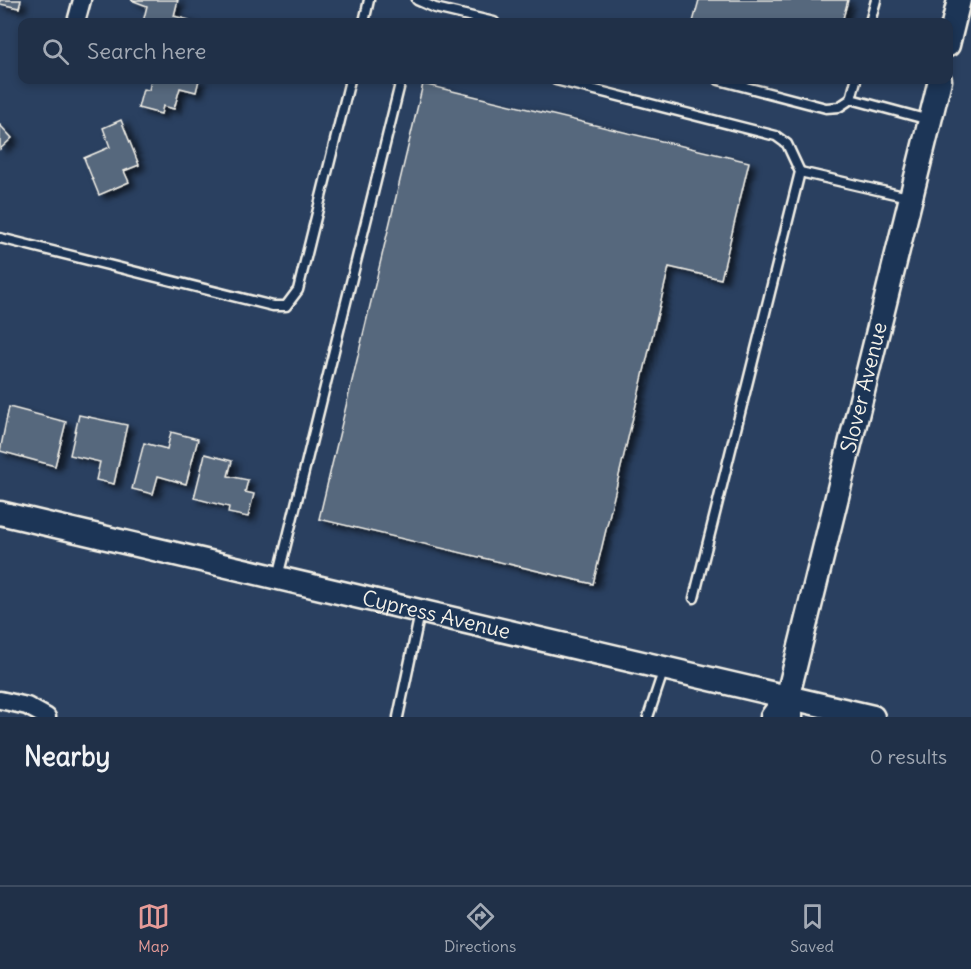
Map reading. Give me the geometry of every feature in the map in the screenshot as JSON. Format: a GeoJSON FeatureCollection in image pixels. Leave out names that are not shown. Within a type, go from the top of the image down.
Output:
{"type":"FeatureCollection","features":[{"type":"Feature","properties":{"kind":"street"},"geometry":{"type":"LineString","coordinates":[[77,18],[82,0]]}},
{"type":"Feature","properties":{"kind":"street"},"geometry":{"type":"LineString","coordinates":[[953,25],[959,0]]}},
{"type":"Feature","properties":{"kind":"street","name":"Slover Avenue"},"geometry":{"type":"LineString","coordinates":[[772,717],[790,706],[939,84]]}},
{"type":"Feature","properties":{"kind":"street","name":"Cypress Avenue"},"geometry":{"type":"LineString","coordinates":[[0,513],[665,666],[790,706],[873,717]]}},
{"type":"Feature","properties":{"kind":"street"},"geometry":{"type":"LineString","coordinates":[[0,700],[27,706],[47,717]]}},
{"type":"Feature","properties":{"kind":"lane"},"geometry":{"type":"LineString","coordinates":[[365,18],[369,0]]}},
{"type":"Feature","properties":{"kind":"lane"},"geometry":{"type":"LineString","coordinates":[[417,0],[435,8],[477,18]]}},
{"type":"Feature","properties":{"kind":"lane"},"geometry":{"type":"LineString","coordinates":[[871,18],[876,0]]}},
{"type":"Feature","properties":{"kind":"lane"},"geometry":{"type":"LineString","coordinates":[[0,238],[273,306],[286,306],[298,290],[349,84]]}},
{"type":"Feature","properties":{"kind":"lane"},"geometry":{"type":"LineString","coordinates":[[279,577],[400,84]]}},
{"type":"Feature","properties":{"kind":"lane"},"geometry":{"type":"LineString","coordinates":[[572,84],[776,136],[787,144],[800,172],[694,598]]}},
{"type":"Feature","properties":{"kind":"lane"},"geometry":{"type":"LineString","coordinates":[[734,84],[826,108],[839,108],[851,99],[855,84]]}},
{"type":"Feature","properties":{"kind":"lane"},"geometry":{"type":"LineString","coordinates":[[851,99],[930,120]]}},
{"type":"Feature","properties":{"kind":"lane"},"geometry":{"type":"LineString","coordinates":[[800,172],[912,198]]}},
{"type":"Feature","properties":{"kind":"lane"},"geometry":{"type":"LineString","coordinates":[[398,717],[421,610]]}},
{"type":"Feature","properties":{"kind":"lane"},"geometry":{"type":"LineString","coordinates":[[648,717],[665,666]]}},
{"type":"Feature","properties":{"kind":"building"},"geometry":{"type":"Polygon","coordinates":[[[0,0],[21,0],[19,8],[0,4],[0,0]]]}},
{"type":"Feature","properties":{"kind":"building"},"geometry":{"type":"Polygon","coordinates":[[[131,0],[178,0],[174,16],[182,18],[144,18],[147,6],[131,0]]]}},
{"type":"Feature","properties":{"kind":"building"},"geometry":{"type":"Polygon","coordinates":[[[699,0],[848,0],[843,18],[694,18],[699,0]]]}},
{"type":"Feature","properties":{"kind":"building"},"geometry":{"type":"Polygon","coordinates":[[[150,84],[198,84],[196,92],[180,88],[174,109],[163,106],[161,114],[138,108],[143,89],[149,90],[150,84]]]}},
{"type":"Feature","properties":{"kind":"building"},"geometry":{"type":"Polygon","coordinates":[[[423,84],[749,162],[721,279],[669,267],[593,584],[319,519],[423,84]]]}},
{"type":"Feature","properties":{"kind":"building"},"geometry":{"type":"Polygon","coordinates":[[[121,120],[139,165],[124,171],[129,182],[99,195],[84,158],[110,147],[103,128],[121,120]]]}},
{"type":"Feature","properties":{"kind":"building"},"geometry":{"type":"Polygon","coordinates":[[[0,125],[12,138],[0,149],[0,125]]]}},
{"type":"Feature","properties":{"kind":"building"},"geometry":{"type":"Polygon","coordinates":[[[9,407],[66,422],[55,466],[0,451],[9,407]]]}},
{"type":"Feature","properties":{"kind":"building"},"geometry":{"type":"Polygon","coordinates":[[[79,415],[127,425],[114,484],[96,480],[100,462],[70,455],[79,415]]]}},
{"type":"Feature","properties":{"kind":"building"},"geometry":{"type":"Polygon","coordinates":[[[171,432],[198,439],[186,484],[158,476],[153,494],[132,489],[144,443],[167,449],[171,432]]]}},
{"type":"Feature","properties":{"kind":"building"},"geometry":{"type":"Polygon","coordinates":[[[205,454],[232,461],[228,476],[248,480],[245,492],[254,494],[248,517],[228,513],[229,507],[194,498],[205,454]]]}}]}
